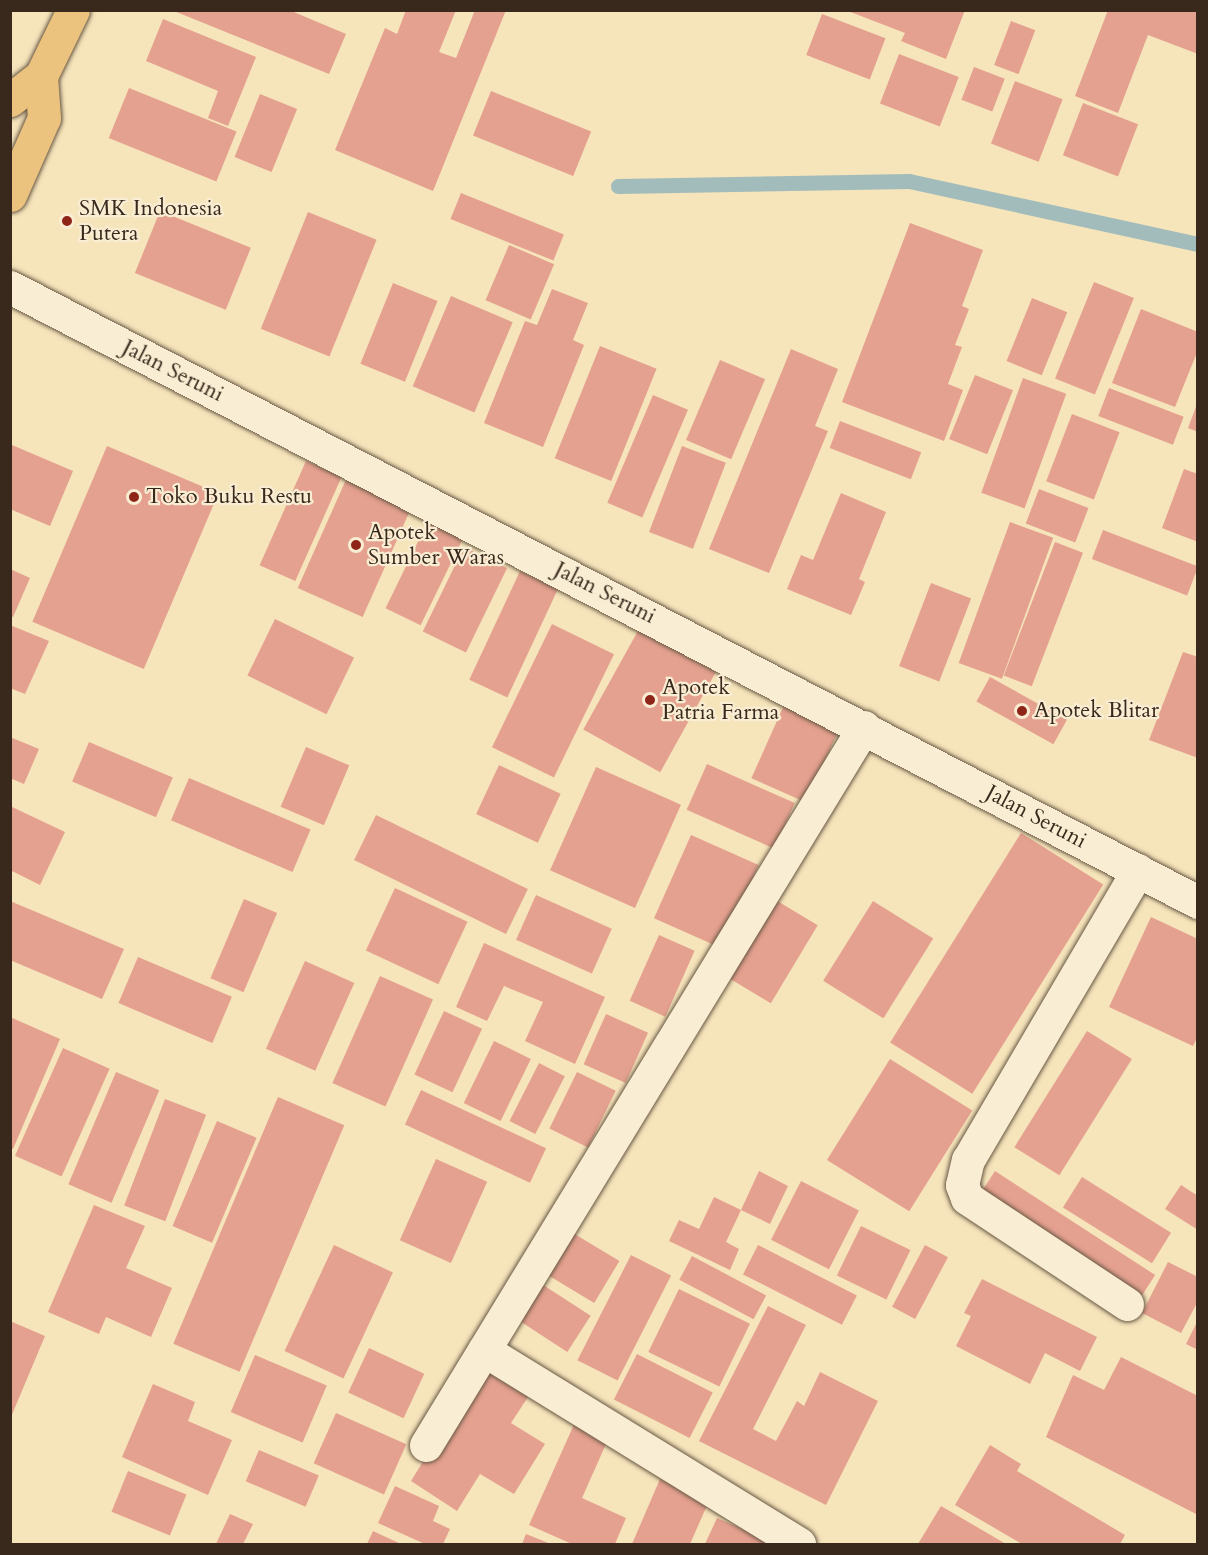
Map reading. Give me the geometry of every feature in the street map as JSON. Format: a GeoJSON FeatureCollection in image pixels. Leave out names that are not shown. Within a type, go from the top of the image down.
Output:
{"type":"FeatureCollection","features":[{"type":"Feature","properties":{"kind":"main road"},"geometry":{"type":"LineString","coordinates":[[10,100],[41,76],[73,10]]}},
{"type":"Feature","properties":{"kind":"main road"},"geometry":{"type":"LineString","coordinates":[[10,195],[44,118],[41,76]]}},
{"type":"Feature","properties":{"kind":"street","name":"Jalan Seruni"},"geometry":{"type":"LineString","coordinates":[[10,287],[864,727],[1197,902]]}},
{"type":"Feature","properties":{"kind":"street"},"geometry":{"type":"LineString","coordinates":[[426,1445],[864,727]]}},
{"type":"Feature","properties":{"kind":"street"},"geometry":{"type":"LineString","coordinates":[[1127,1305],[967,1198],[962,1185],[968,1160],[1137,870]]}},
{"type":"Feature","properties":{"kind":"street"},"geometry":{"type":"LineString","coordinates":[[484,1350],[798,1545]]}},
{"type":"Feature","properties":{"kind":"building"},"geometry":{"type":"Polygon","coordinates":[[[289,10],[346,34],[329,74],[174,11],[289,10]]]}},
{"type":"Feature","properties":{"kind":"building"},"geometry":{"type":"Polygon","coordinates":[[[406,10],[456,10],[439,52],[456,58],[475,10],[506,10],[433,191],[335,150],[385,28],[397,34],[406,10]]]}},
{"type":"Feature","properties":{"kind":"building"},"geometry":{"type":"Polygon","coordinates":[[[965,10],[946,59],[901,41],[905,33],[848,11],[965,10]]]}},
{"type":"Feature","properties":{"kind":"building"},"geometry":{"type":"Polygon","coordinates":[[[1108,10],[1198,10],[1198,54],[1148,35],[1118,113],[1075,96],[1108,10]]]}},
{"type":"Feature","properties":{"kind":"building"},"geometry":{"type":"Polygon","coordinates":[[[822,14],[885,38],[870,79],[806,55],[822,14]]]}},
{"type":"Feature","properties":{"kind":"building"},"geometry":{"type":"Polygon","coordinates":[[[163,19],[256,57],[228,126],[208,118],[218,91],[146,61],[163,19]]]}},
{"type":"Feature","properties":{"kind":"building"},"geometry":{"type":"Polygon","coordinates":[[[1011,21],[1035,30],[1018,74],[994,65],[1011,21]]]}},
{"type":"Feature","properties":{"kind":"building"},"geometry":{"type":"Polygon","coordinates":[[[899,54],[959,77],[940,126],[880,103],[899,54]]]}},
{"type":"Feature","properties":{"kind":"building"},"geometry":{"type":"Polygon","coordinates":[[[974,67],[1005,79],[992,112],[961,100],[974,67]]]}},
{"type":"Feature","properties":{"kind":"building"},"geometry":{"type":"Polygon","coordinates":[[[1015,81],[1063,99],[1039,162],[991,144],[1015,81]]]}},
{"type":"Feature","properties":{"kind":"building"},"geometry":{"type":"Polygon","coordinates":[[[129,88],[237,131],[216,182],[109,138],[129,88]]]}},
{"type":"Feature","properties":{"kind":"building"},"geometry":{"type":"Polygon","coordinates":[[[491,91],[591,131],[573,176],[473,136],[491,91]]]}},
{"type":"Feature","properties":{"kind":"building"},"geometry":{"type":"Polygon","coordinates":[[[260,94],[297,109],[272,172],[235,157],[260,94]]]}},
{"type":"Feature","properties":{"kind":"building"},"geometry":{"type":"Polygon","coordinates":[[[1083,103],[1138,124],[1118,176],[1063,155],[1083,103]]]}},
{"type":"Feature","properties":{"kind":"building"},"geometry":{"type":"Polygon","coordinates":[[[461,193],[564,235],[553,261],[451,219],[461,193]]]}},
{"type":"Feature","properties":{"kind":"building"},"geometry":{"type":"Polygon","coordinates":[[[160,211],[251,248],[226,310],[135,273],[160,211]]]}},
{"type":"Feature","properties":{"kind":"building"},"geometry":{"type":"Polygon","coordinates":[[[308,212],[377,240],[329,357],[261,329],[308,212]]]}},
{"type":"Feature","properties":{"kind":"building"},"geometry":{"type":"Polygon","coordinates":[[[910,223],[983,250],[962,306],[969,309],[955,345],[962,347],[948,384],[963,390],[944,441],[842,402],[910,223]]]}},
{"type":"Feature","properties":{"kind":"building"},"geometry":{"type":"Polygon","coordinates":[[[509,245],[554,264],[531,319],[486,300],[509,245]]]}},
{"type":"Feature","properties":{"kind":"building"},"geometry":{"type":"Polygon","coordinates":[[[1094,282],[1134,298],[1095,395],[1055,378],[1094,282]]]}},
{"type":"Feature","properties":{"kind":"building"},"geometry":{"type":"Polygon","coordinates":[[[393,283],[438,301],[405,382],[360,364],[393,283]]]}},
{"type":"Feature","properties":{"kind":"building"},"geometry":{"type":"Polygon","coordinates":[[[552,289],[588,303],[573,340],[584,345],[543,447],[484,423],[525,321],[537,325],[552,289]]]}},
{"type":"Feature","properties":{"kind":"building"},"geometry":{"type":"Polygon","coordinates":[[[451,296],[513,322],[474,412],[413,386],[451,296]]]}},
{"type":"Feature","properties":{"kind":"building"},"geometry":{"type":"Polygon","coordinates":[[[1032,298],[1067,312],[1042,375],[1007,361],[1032,298]]]}},
{"type":"Feature","properties":{"kind":"building"},"geometry":{"type":"Polygon","coordinates":[[[1141,309],[1198,332],[1198,350],[1175,407],[1112,383],[1141,309]]]}},
{"type":"Feature","properties":{"kind":"building"},"geometry":{"type":"Polygon","coordinates":[[[600,346],[657,369],[611,481],[555,458],[600,346]]]}},
{"type":"Feature","properties":{"kind":"building"},"geometry":{"type":"Polygon","coordinates":[[[791,349],[838,369],[815,426],[828,431],[769,573],[709,549],[791,349]]]}},
{"type":"Feature","properties":{"kind":"building"},"geometry":{"type":"Polygon","coordinates":[[[720,360],[765,379],[731,459],[686,440],[720,360]]]}},
{"type":"Feature","properties":{"kind":"building"},"geometry":{"type":"Polygon","coordinates":[[[975,375],[1013,390],[987,454],[949,439],[975,375]]]}},
{"type":"Feature","properties":{"kind":"building"},"geometry":{"type":"Polygon","coordinates":[[[1023,378],[1066,394],[1024,508],[981,493],[1023,378]]]}},
{"type":"Feature","properties":{"kind":"building"},"geometry":{"type":"Polygon","coordinates":[[[1109,388],[1184,417],[1173,445],[1098,416],[1109,388]]]}},
{"type":"Feature","properties":{"kind":"building"},"geometry":{"type":"Polygon","coordinates":[[[653,395],[688,410],[642,518],[607,503],[653,395]]]}},
{"type":"Feature","properties":{"kind":"building"},"geometry":{"type":"Polygon","coordinates":[[[1198,404],[1198,432],[1188,428],[1198,404]]]}},
{"type":"Feature","properties":{"kind":"building"},"geometry":{"type":"Polygon","coordinates":[[[1072,414],[1120,432],[1094,499],[1046,481],[1072,414]]]}},
{"type":"Feature","properties":{"kind":"building"},"geometry":{"type":"Polygon","coordinates":[[[840,421],[921,452],[911,479],[830,448],[840,421]]]}},
{"type":"Feature","properties":{"kind":"building"},"geometry":{"type":"Polygon","coordinates":[[[12,445],[73,471],[50,526],[10,509],[12,445]]]}},
{"type":"Feature","properties":{"kind":"building"},"geometry":{"type":"Polygon","coordinates":[[[107,446],[218,493],[144,669],[32,622],[107,446]]]}},
{"type":"Feature","properties":{"kind":"building"},"geometry":{"type":"Polygon","coordinates":[[[682,446],[726,463],[693,549],[649,532],[682,446]]]}},
{"type":"Feature","properties":{"kind":"building"},"geometry":{"type":"Polygon","coordinates":[[[306,461],[342,477],[295,581],[260,565],[306,461]]]}},
{"type":"Feature","properties":{"kind":"building"},"geometry":{"type":"Polygon","coordinates":[[[1184,469],[1198,474],[1198,542],[1162,528],[1184,469]]]}},
{"type":"Feature","properties":{"kind":"building","name":"Apotek Sumber Waras"},"geometry":{"type":"Polygon","coordinates":[[[349,473],[414,502],[363,617],[298,588],[349,473]]]}},
{"type":"Feature","properties":{"kind":"building"},"geometry":{"type":"Polygon","coordinates":[[[1039,489],[1088,508],[1075,543],[1026,524],[1039,489]]]}},
{"type":"Feature","properties":{"kind":"building"},"geometry":{"type":"Polygon","coordinates":[[[841,493],[886,512],[859,579],[865,582],[851,615],[787,589],[801,555],[813,560],[841,493]]]}},
{"type":"Feature","properties":{"kind":"building"},"geometry":{"type":"Polygon","coordinates":[[[432,513],[467,530],[421,625],[386,608],[432,513]]]}},
{"type":"Feature","properties":{"kind":"building"},"geometry":{"type":"Polygon","coordinates":[[[1010,522],[1053,538],[1002,679],[959,663],[1010,522]]]}},
{"type":"Feature","properties":{"kind":"building"},"geometry":{"type":"Polygon","coordinates":[[[1103,530],[1198,566],[1187,595],[1092,559],[1103,530]]]}},
{"type":"Feature","properties":{"kind":"building"},"geometry":{"type":"Polygon","coordinates":[[[1055,542],[1083,553],[1032,686],[1004,676],[1055,542]]]}},
{"type":"Feature","properties":{"kind":"building"},"geometry":{"type":"Polygon","coordinates":[[[464,547],[507,568],[466,653],[423,631],[464,547]]]}},
{"type":"Feature","properties":{"kind":"building"},"geometry":{"type":"Polygon","coordinates":[[[10,569],[30,578],[13,617],[10,616],[10,569]]]}},
{"type":"Feature","properties":{"kind":"building"},"geometry":{"type":"Polygon","coordinates":[[[520,571],[558,589],[507,698],[469,680],[520,571]]]}},
{"type":"Feature","properties":{"kind":"building"},"geometry":{"type":"Polygon","coordinates":[[[931,583],[971,598],[939,681],[899,666],[931,583]]]}},
{"type":"Feature","properties":{"kind":"building"},"geometry":{"type":"Polygon","coordinates":[[[275,619],[354,658],[326,714],[247,676],[275,619]]]}},
{"type":"Feature","properties":{"kind":"building"},"geometry":{"type":"Polygon","coordinates":[[[552,624],[614,654],[554,777],[492,747],[552,624]]]}},
{"type":"Feature","properties":{"kind":"building"},"geometry":{"type":"Polygon","coordinates":[[[10,625],[49,641],[25,694],[10,688],[10,625]]]}},
{"type":"Feature","properties":{"kind":"building","name":"Apotek Patria Farma"},"geometry":{"type":"Polygon","coordinates":[[[639,629],[716,672],[660,772],[583,730],[639,629]]]}},
{"type":"Feature","properties":{"kind":"building"},"geometry":{"type":"Polygon","coordinates":[[[1183,652],[1198,657],[1198,758],[1149,740],[1183,652]]]}},
{"type":"Feature","properties":{"kind":"building","name":"Apotek Blitar"},"geometry":{"type":"Polygon","coordinates":[[[990,677],[1067,720],[1053,744],[976,701],[990,677]]]}},
{"type":"Feature","properties":{"kind":"building"},"geometry":{"type":"Polygon","coordinates":[[[788,696],[843,720],[806,803],[751,778],[788,696]]]}},
{"type":"Feature","properties":{"kind":"building"},"geometry":{"type":"Polygon","coordinates":[[[10,737],[39,749],[24,784],[10,778],[10,737]]]}},
{"type":"Feature","properties":{"kind":"building"},"geometry":{"type":"Polygon","coordinates":[[[89,742],[173,778],[156,817],[72,782],[89,742]]]}},
{"type":"Feature","properties":{"kind":"building"},"geometry":{"type":"Polygon","coordinates":[[[306,747],[349,765],[324,825],[281,807],[306,747]]]}},
{"type":"Feature","properties":{"kind":"building"},"geometry":{"type":"Polygon","coordinates":[[[707,764],[795,803],[774,849],[687,810],[707,764]]]}},
{"type":"Feature","properties":{"kind":"building"},"geometry":{"type":"Polygon","coordinates":[[[499,765],[561,794],[538,843],[476,814],[499,765]]]}},
{"type":"Feature","properties":{"kind":"building"},"geometry":{"type":"Polygon","coordinates":[[[596,767],[681,805],[635,908],[550,870],[596,767]]]}},
{"type":"Feature","properties":{"kind":"building"},"geometry":{"type":"Polygon","coordinates":[[[189,778],[311,830],[293,872],[171,820],[189,778]]]}},
{"type":"Feature","properties":{"kind":"building"},"geometry":{"type":"Polygon","coordinates":[[[10,806],[65,832],[40,885],[10,870],[10,806]]]}},
{"type":"Feature","properties":{"kind":"building"},"geometry":{"type":"Polygon","coordinates":[[[376,815],[528,889],[506,934],[354,860],[376,815]]]}},
{"type":"Feature","properties":{"kind":"building"},"geometry":{"type":"Polygon","coordinates":[[[1021,833],[1103,884],[972,1094],[890,1042],[1021,833]]]}},
{"type":"Feature","properties":{"kind":"building"},"geometry":{"type":"Polygon","coordinates":[[[691,835],[759,865],[722,948],[654,918],[691,835]]]}},
{"type":"Feature","properties":{"kind":"building"},"geometry":{"type":"Polygon","coordinates":[[[395,888],[468,922],[438,984],[366,951],[395,888]]]}},
{"type":"Feature","properties":{"kind":"building"},"geometry":{"type":"Polygon","coordinates":[[[536,895],[612,929],[592,974],[516,940],[536,895]]]}},
{"type":"Feature","properties":{"kind":"building"},"geometry":{"type":"Polygon","coordinates":[[[244,899],[277,913],[244,992],[210,978],[244,899]]]}},
{"type":"Feature","properties":{"kind":"building"},"geometry":{"type":"Polygon","coordinates":[[[774,899],[818,925],[771,1003],[727,977],[774,899]]]}},
{"type":"Feature","properties":{"kind":"building"},"geometry":{"type":"Polygon","coordinates":[[[10,901],[124,949],[102,999],[10,960],[10,901]]]}},
{"type":"Feature","properties":{"kind":"building"},"geometry":{"type":"Polygon","coordinates":[[[873,901],[933,939],[883,1018],[823,981],[873,901]]]}},
{"type":"Feature","properties":{"kind":"building"},"geometry":{"type":"Polygon","coordinates":[[[1151,917],[1198,939],[1198,1036],[1193,1046],[1109,1007],[1151,917]]]}},
{"type":"Feature","properties":{"kind":"building"},"geometry":{"type":"Polygon","coordinates":[[[659,935],[695,951],[665,1017],[630,1001],[659,935]]]}},
{"type":"Feature","properties":{"kind":"building"},"geometry":{"type":"Polygon","coordinates":[[[484,943],[605,997],[575,1064],[525,1041],[543,1002],[504,986],[487,1021],[456,1007],[484,943]]]}},
{"type":"Feature","properties":{"kind":"building"},"geometry":{"type":"Polygon","coordinates":[[[138,957],[232,997],[212,1043],[118,1003],[138,957]]]}},
{"type":"Feature","properties":{"kind":"building"},"geometry":{"type":"Polygon","coordinates":[[[305,961],[354,983],[315,1071],[266,1049],[305,961]]]}},
{"type":"Feature","properties":{"kind":"building"},"geometry":{"type":"Polygon","coordinates":[[[380,976],[433,1000],[385,1106],[332,1083],[380,976]]]}},
{"type":"Feature","properties":{"kind":"building"},"geometry":{"type":"Polygon","coordinates":[[[444,1011],[482,1029],[452,1092],[414,1074],[444,1011]]]}},
{"type":"Feature","properties":{"kind":"building"},"geometry":{"type":"Polygon","coordinates":[[[606,1014],[648,1033],[626,1083],[584,1064],[606,1014]]]}},
{"type":"Feature","properties":{"kind":"building"},"geometry":{"type":"Polygon","coordinates":[[[10,1017],[60,1039],[13,1149],[10,1148],[10,1017]]]}},
{"type":"Feature","properties":{"kind":"building"},"geometry":{"type":"Polygon","coordinates":[[[1087,1031],[1132,1059],[1059,1175],[1014,1147],[1087,1031]]]}},
{"type":"Feature","properties":{"kind":"building"},"geometry":{"type":"Polygon","coordinates":[[[494,1041],[531,1059],[501,1121],[464,1103],[494,1041]]]}},
{"type":"Feature","properties":{"kind":"building"},"geometry":{"type":"Polygon","coordinates":[[[63,1048],[110,1069],[62,1177],[15,1156],[63,1048]]]}},
{"type":"Feature","properties":{"kind":"building"},"geometry":{"type":"Polygon","coordinates":[[[890,1059],[972,1110],[909,1211],[827,1160],[890,1059]]]}},
{"type":"Feature","properties":{"kind":"building"},"geometry":{"type":"Polygon","coordinates":[[[539,1063],[565,1076],[535,1134],[509,1121],[539,1063]]]}},
{"type":"Feature","properties":{"kind":"building"},"geometry":{"type":"Polygon","coordinates":[[[116,1072],[159,1090],[112,1203],[68,1184],[116,1072]]]}},
{"type":"Feature","properties":{"kind":"building"},"geometry":{"type":"Polygon","coordinates":[[[577,1072],[616,1091],[588,1147],[549,1129],[577,1072]]]}},
{"type":"Feature","properties":{"kind":"building"},"geometry":{"type":"Polygon","coordinates":[[[421,1090],[546,1148],[530,1183],[405,1124],[421,1090]]]}},
{"type":"Feature","properties":{"kind":"building"},"geometry":{"type":"Polygon","coordinates":[[[278,1097],[344,1125],[240,1372],[173,1344],[278,1097]]]}},
{"type":"Feature","properties":{"kind":"building"},"geometry":{"type":"Polygon","coordinates":[[[165,1099],[206,1115],[165,1221],[124,1205],[165,1099]]]}},
{"type":"Feature","properties":{"kind":"building"},"geometry":{"type":"Polygon","coordinates":[[[217,1121],[257,1138],[212,1243],[172,1226],[217,1121]]]}},
{"type":"Feature","properties":{"kind":"building"},"geometry":{"type":"Polygon","coordinates":[[[436,1159],[487,1182],[451,1263],[400,1240],[436,1159]]]}},
{"type":"Feature","properties":{"kind":"building"},"geometry":{"type":"Polygon","coordinates":[[[759,1171],[788,1186],[770,1224],[741,1210],[759,1171]]]}},
{"type":"Feature","properties":{"kind":"building"},"geometry":{"type":"Polygon","coordinates":[[[995,1171],[1155,1275],[1136,1304],[976,1200],[995,1171]]]}},
{"type":"Feature","properties":{"kind":"building"},"geometry":{"type":"Polygon","coordinates":[[[1082,1177],[1171,1233],[1152,1263],[1063,1208],[1082,1177]]]}},
{"type":"Feature","properties":{"kind":"building"},"geometry":{"type":"Polygon","coordinates":[[[801,1181],[859,1211],[829,1269],[771,1240],[801,1181]]]}},
{"type":"Feature","properties":{"kind":"building"},"geometry":{"type":"Polygon","coordinates":[[[1181,1185],[1198,1196],[1198,1230],[1165,1209],[1181,1185]]]}},
{"type":"Feature","properties":{"kind":"building"},"geometry":{"type":"Polygon","coordinates":[[[714,1197],[741,1210],[726,1242],[739,1249],[730,1270],[669,1241],[679,1220],[699,1229],[714,1197]]]}},
{"type":"Feature","properties":{"kind":"building"},"geometry":{"type":"Polygon","coordinates":[[[94,1205],[145,1226],[126,1268],[172,1288],[151,1337],[106,1317],[99,1334],[48,1312],[94,1205]]]}},
{"type":"Feature","properties":{"kind":"building"},"geometry":{"type":"Polygon","coordinates":[[[861,1226],[910,1250],[886,1300],[837,1275],[861,1226]]]}},
{"type":"Feature","properties":{"kind":"building"},"geometry":{"type":"Polygon","coordinates":[[[568,1230],[619,1261],[594,1303],[543,1272],[568,1230]]]}},
{"type":"Feature","properties":{"kind":"building"},"geometry":{"type":"Polygon","coordinates":[[[334,1245],[393,1272],[343,1379],[285,1351],[334,1245]]]}},
{"type":"Feature","properties":{"kind":"building"},"geometry":{"type":"Polygon","coordinates":[[[758,1245],[857,1295],[842,1325],[743,1274],[758,1245]]]}},
{"type":"Feature","properties":{"kind":"building"},"geometry":{"type":"Polygon","coordinates":[[[925,1245],[948,1257],[915,1319],[892,1307],[925,1245]]]}},
{"type":"Feature","properties":{"kind":"building"},"geometry":{"type":"Polygon","coordinates":[[[631,1255],[671,1275],[618,1381],[577,1360],[631,1255]]]}},
{"type":"Feature","properties":{"kind":"building"},"geometry":{"type":"Polygon","coordinates":[[[692,1256],[766,1295],[753,1319],[679,1280],[692,1256]]]}},
{"type":"Feature","properties":{"kind":"building"},"geometry":{"type":"Polygon","coordinates":[[[1168,1262],[1198,1277],[1198,1301],[1181,1333],[1142,1313],[1168,1262]]]}},
{"type":"Feature","properties":{"kind":"building"},"geometry":{"type":"Polygon","coordinates":[[[982,1279],[1097,1337],[1080,1371],[1045,1353],[1030,1384],[956,1346],[971,1316],[964,1313],[982,1279]]]}},
{"type":"Feature","properties":{"kind":"building"},"geometry":{"type":"Polygon","coordinates":[[[537,1281],[591,1316],[567,1352],[514,1317],[537,1281]]]}},
{"type":"Feature","properties":{"kind":"building"},"geometry":{"type":"Polygon","coordinates":[[[679,1289],[750,1324],[719,1387],[648,1352],[679,1289]]]}},
{"type":"Feature","properties":{"kind":"building"},"geometry":{"type":"Polygon","coordinates":[[[768,1306],[806,1325],[753,1429],[776,1441],[797,1401],[804,1406],[820,1372],[878,1401],[826,1505],[699,1441],[768,1306]]]}},
{"type":"Feature","properties":{"kind":"building"},"geometry":{"type":"Polygon","coordinates":[[[1198,1320],[1198,1350],[1186,1344],[1198,1320]]]}},
{"type":"Feature","properties":{"kind":"building"},"geometry":{"type":"Polygon","coordinates":[[[10,1321],[45,1336],[11,1417],[10,1417],[10,1321]]]}},
{"type":"Feature","properties":{"kind":"building"},"geometry":{"type":"Polygon","coordinates":[[[369,1348],[424,1374],[404,1418],[348,1392],[369,1348]]]}},
{"type":"Feature","properties":{"kind":"building"},"geometry":{"type":"Polygon","coordinates":[[[637,1354],[713,1393],[690,1438],[614,1399],[637,1354]]]}},
{"type":"Feature","properties":{"kind":"building"},"geometry":{"type":"Polygon","coordinates":[[[255,1355],[327,1385],[303,1443],[231,1412],[255,1355]]]}},
{"type":"Feature","properties":{"kind":"building"},"geometry":{"type":"Polygon","coordinates":[[[1121,1357],[1198,1396],[1198,1515],[1046,1437],[1073,1375],[1104,1390],[1121,1357]]]}},
{"type":"Feature","properties":{"kind":"building"},"geometry":{"type":"Polygon","coordinates":[[[481,1368],[528,1397],[511,1423],[545,1444],[514,1494],[480,1474],[457,1511],[411,1481],[481,1368]]]}},
{"type":"Feature","properties":{"kind":"building"},"geometry":{"type":"Polygon","coordinates":[[[153,1384],[195,1402],[188,1421],[232,1440],[208,1495],[122,1457],[153,1384]]]}},
{"type":"Feature","properties":{"kind":"building"},"geometry":{"type":"Polygon","coordinates":[[[336,1413],[406,1444],[384,1495],[314,1463],[336,1413]]]}},
{"type":"Feature","properties":{"kind":"building"},"geometry":{"type":"Polygon","coordinates":[[[576,1420],[610,1435],[582,1498],[626,1518],[615,1544],[572,1544],[529,1525],[576,1420]]]}},
{"type":"Feature","properties":{"kind":"building"},"geometry":{"type":"Polygon","coordinates":[[[990,1445],[1021,1464],[1017,1471],[1125,1535],[1120,1544],[1022,1544],[955,1505],[990,1445]]]}},
{"type":"Feature","properties":{"kind":"building"},"geometry":{"type":"Polygon","coordinates":[[[259,1450],[319,1475],[306,1507],[246,1481],[259,1450]]]}},
{"type":"Feature","properties":{"kind":"building"},"geometry":{"type":"Polygon","coordinates":[[[128,1471],[186,1495],[170,1535],[112,1512],[128,1471]]]}},
{"type":"Feature","properties":{"kind":"building"},"geometry":{"type":"Polygon","coordinates":[[[660,1479],[709,1501],[690,1544],[632,1544],[660,1479]]]}},
{"type":"Feature","properties":{"kind":"building"},"geometry":{"type":"Polygon","coordinates":[[[395,1486],[439,1506],[433,1521],[450,1529],[443,1544],[425,1544],[378,1523],[395,1486]]]}},
{"type":"Feature","properties":{"kind":"building"},"geometry":{"type":"Polygon","coordinates":[[[941,1506],[1006,1544],[918,1544],[941,1506]]]}},
{"type":"Feature","properties":{"kind":"building"},"geometry":{"type":"Polygon","coordinates":[[[230,1514],[253,1524],[243,1544],[216,1544],[230,1514]]]}},
{"type":"Feature","properties":{"kind":"building"},"geometry":{"type":"Polygon","coordinates":[[[717,1518],[777,1544],[705,1544],[717,1518]]]}},
{"type":"Feature","properties":{"kind":"building"},"geometry":{"type":"Polygon","coordinates":[[[373,1531],[401,1544],[367,1544],[373,1531]]]}},
{"type":"Feature","properties":{"kind":"building"},"geometry":{"type":"Polygon","coordinates":[[[526,1534],[551,1544],[522,1544],[526,1534]]]}},
{"type":"Feature","properties":{"kind":"waterway"},"geometry":{"type":"LineString","coordinates":[[618,186],[909,181],[1198,244]]}},
{"type":"Feature","properties":{"kind":"place","name":"SMK Indonesia Putera"},"geometry":{"type":"Point","coordinates":[67,221]}},
{"type":"Feature","properties":{"kind":"place","name":"Toko Buku Restu"},"geometry":{"type":"Point","coordinates":[134,497]}},
{"type":"Feature","properties":{"kind":"place","name":"Apotek Sumber Waras"},"geometry":{"type":"Point","coordinates":[356,545]}},
{"type":"Feature","properties":{"kind":"place","name":"Apotek Patria Farma"},"geometry":{"type":"Point","coordinates":[650,700]}},
{"type":"Feature","properties":{"kind":"place","name":"Apotek Blitar"},"geometry":{"type":"Point","coordinates":[1022,711]}}]}
